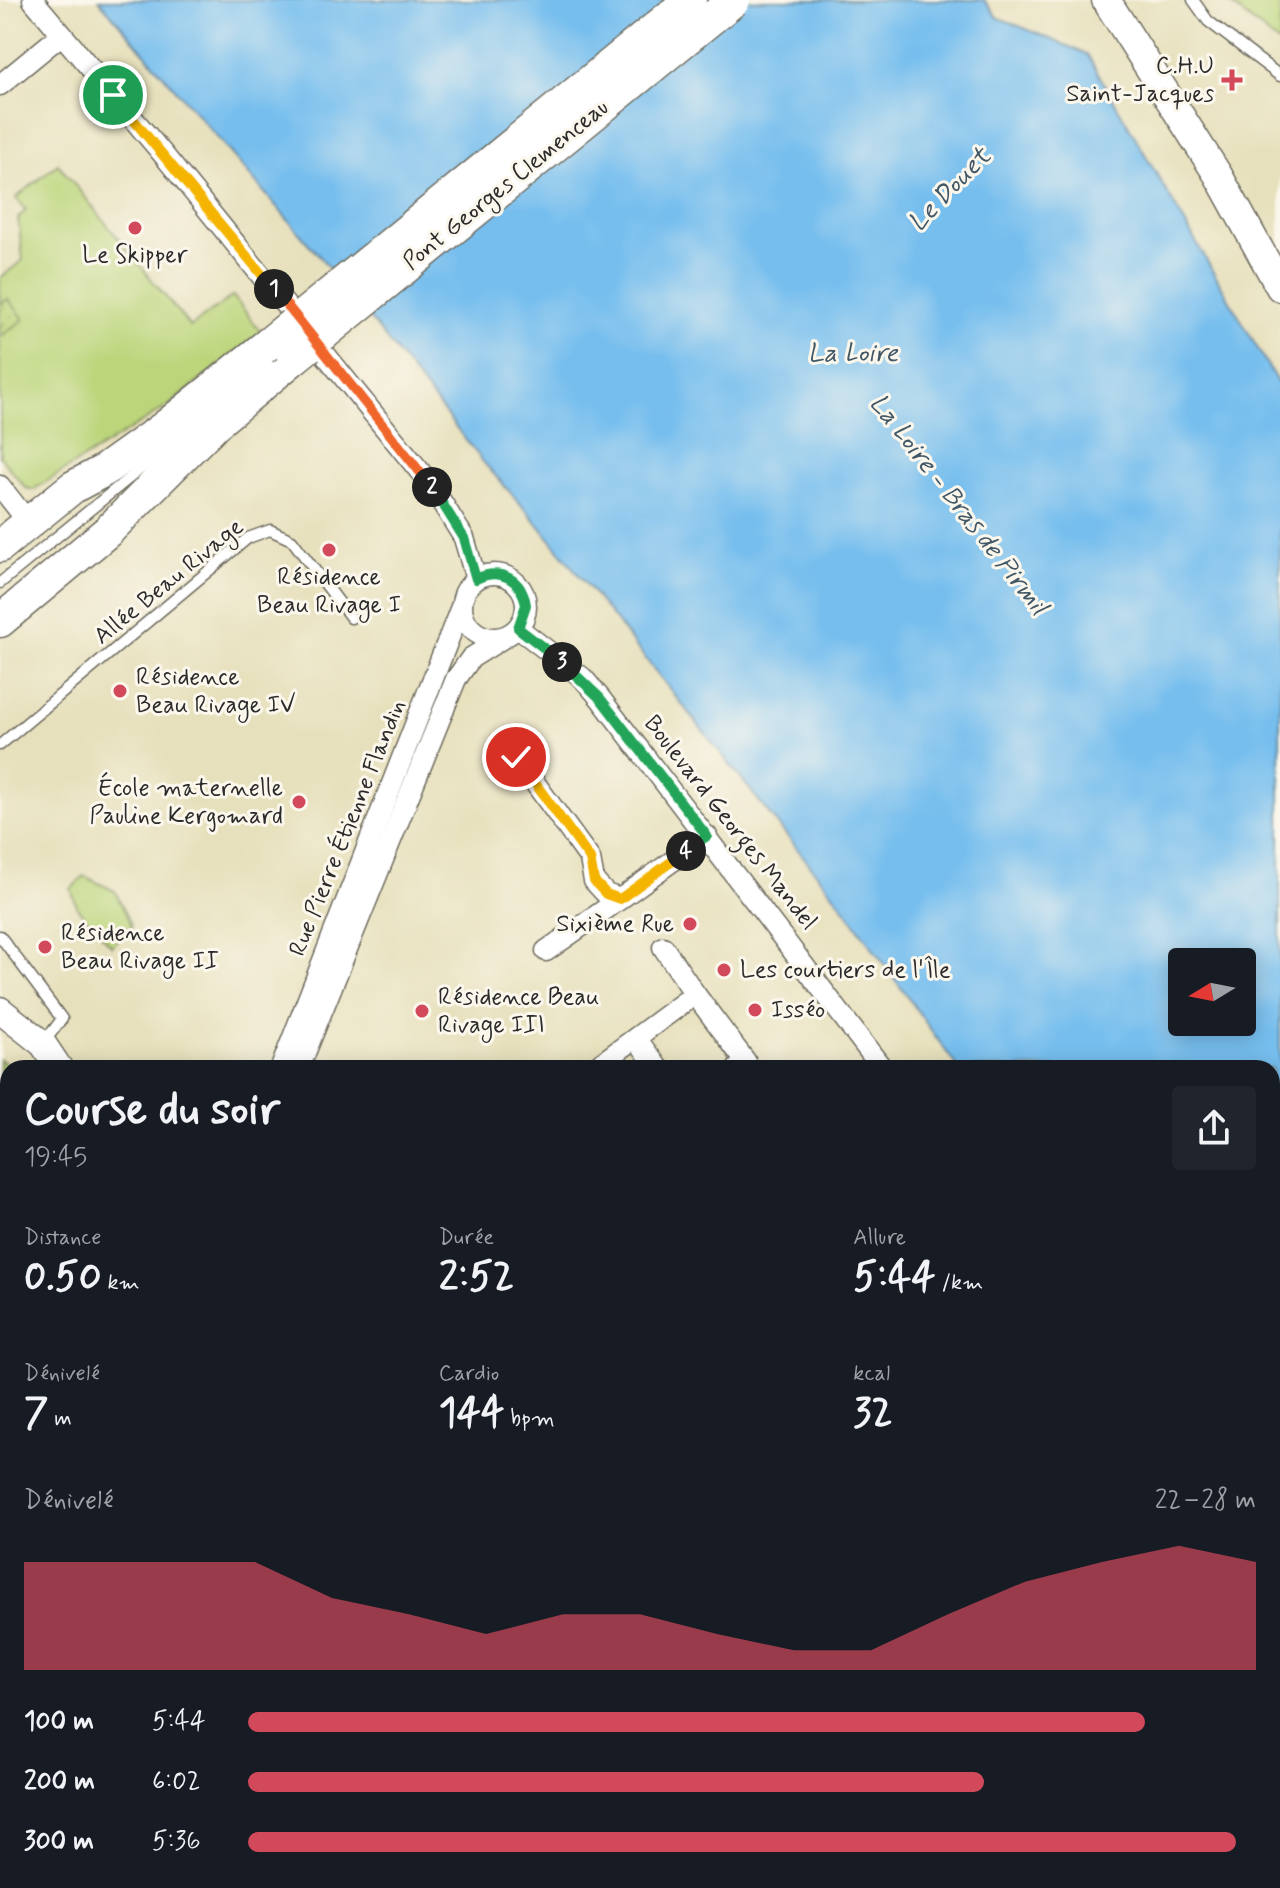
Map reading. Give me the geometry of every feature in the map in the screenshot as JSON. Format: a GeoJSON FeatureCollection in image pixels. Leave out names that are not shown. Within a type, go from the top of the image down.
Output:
{"type":"FeatureCollection","features":[{"type":"Feature","properties":{"kind":"main road","name":"Pont Georges Clemenceau"},"geometry":{"type":"LineString","coordinates":[[271,360],[690,0]]}},
{"type":"Feature","properties":{"kind":"main road","name":"Pont Georges Clemenceau"},"geometry":{"type":"LineString","coordinates":[[271,360],[734,0]]}},
{"type":"Feature","properties":{"kind":"main road"},"geometry":{"type":"LineString","coordinates":[[1106,0],[1218,175],[1280,287]]}},
{"type":"Feature","properties":{"kind":"main road"},"geometry":{"type":"LineString","coordinates":[[0,546],[73,487],[100,485],[166,426],[271,360]]}},
{"type":"Feature","properties":{"kind":"main road"},"geometry":{"type":"LineString","coordinates":[[0,621],[116,522],[215,424],[271,360]]}},
{"type":"Feature","properties":{"kind":"main road"},"geometry":{"type":"LineString","coordinates":[[100,485],[120,506],[116,522]]}},
{"type":"Feature","properties":{"kind":"street"},"geometry":{"type":"LineString","coordinates":[[33,0],[280,297],[450,511],[474,564],[476,579]]}},
{"type":"Feature","properties":{"kind":"street"},"geometry":{"type":"LineString","coordinates":[[0,85],[61,35]]}},
{"type":"Feature","properties":{"kind":"street"},"geometry":{"type":"LineString","coordinates":[[0,486],[29,523]]}},
{"type":"Feature","properties":{"kind":"street"},"geometry":{"type":"LineString","coordinates":[[500,574],[516,583],[526,605],[510,633],[485,638],[466,624],[461,607],[465,591],[476,579],[500,574]]}},
{"type":"Feature","properties":{"kind":"street","name":"Rue Pierre Étienne Flandin"},"geometry":{"type":"LineString","coordinates":[[284,1060],[461,607]]}},
{"type":"Feature","properties":{"kind":"street","name":"Rue Pierre Étienne Flandin"},"geometry":{"type":"LineString","coordinates":[[302,1060],[456,679],[471,658],[510,633]]}},
{"type":"Feature","properties":{"kind":"street","name":"Boulevard Georges Mandel"},"geometry":{"type":"LineString","coordinates":[[510,633],[583,678],[876,1060]]}},
{"type":"Feature","properties":{"kind":"street"},"geometry":{"type":"LineString","coordinates":[[516,757],[590,859],[594,881],[606,894],[620,899]]}},
{"type":"Feature","properties":{"kind":"street"},"geometry":{"type":"LineString","coordinates":[[546,951],[707,836]]}},
{"type":"Feature","properties":{"kind":"street"},"geometry":{"type":"LineString","coordinates":[[663,947],[744,1060]]}},
{"type":"Feature","properties":{"kind":"street"},"geometry":{"type":"LineString","coordinates":[[606,1060],[695,994]]}},
{"type":"Feature","properties":{"kind":"street"},"geometry":{"type":"LineString","coordinates":[[0,1010],[50,1054],[61,1052],[72,1060]]}},
{"type":"Feature","properties":{"kind":"street"},"geometry":{"type":"LineString","coordinates":[[636,1038],[652,1060]]}},
{"type":"Feature","properties":{"kind":"lane"},"geometry":{"type":"LineString","coordinates":[[1193,0],[1208,21],[1280,76]]}},
{"type":"Feature","properties":{"kind":"lane"},"geometry":{"type":"LineString","coordinates":[[0,583],[100,485]]}},
{"type":"Feature","properties":{"kind":"lane","name":"Allée Beau Rivage"},"geometry":{"type":"LineString","coordinates":[[0,745],[248,538],[270,530],[292,540],[351,618]]}},
{"type":"Feature","properties":{"kind":"lane"},"geometry":{"type":"LineString","coordinates":[[0,936],[62,1019],[50,1054]]}},
{"type":"Feature","properties":{"kind":"green space"},"geometry":{"type":"Polygon","coordinates":[[[1227,0],[1280,0],[1280,44],[1226,1],[1227,0]]]}},
{"type":"Feature","properties":{"kind":"green space"},"geometry":{"type":"Polygon","coordinates":[[[58,164],[190,327],[233,296],[261,332],[168,406],[33,490],[26,488],[0,457],[0,278],[23,260],[18,218],[26,210],[16,198],[58,164]]]}},
{"type":"Feature","properties":{"kind":"green space"},"geometry":{"type":"Polygon","coordinates":[[[8,299],[24,319],[0,337],[0,305],[8,299]]]}},
{"type":"Feature","properties":{"kind":"green space"},"geometry":{"type":"Polygon","coordinates":[[[84,876],[115,891],[132,926],[112,946],[78,909],[71,889],[84,876]]]}},
{"type":"Feature","properties":{"kind":"water","name":"La Loire"},"geometry":{"type":"Polygon","coordinates":[[[99,0],[984,0],[997,17],[1087,54],[1280,387],[1280,1060],[952,1060],[842,905],[534,519],[485,464],[332,271],[99,0]]]}},
{"type":"Feature","properties":{"kind":"place","name":"C.H.U Saint-Jacques"},"geometry":{"type":"Point","coordinates":[1232,80]}},
{"type":"Feature","properties":{"kind":"place","name":"Le Skipper"},"geometry":{"type":"Point","coordinates":[135,228]}},
{"type":"Feature","properties":{"kind":"place","name":"Résidence Beau Rivage I"},"geometry":{"type":"Point","coordinates":[329,550]}},
{"type":"Feature","properties":{"kind":"place","name":"Résidence Beau Rivage IV"},"geometry":{"type":"Point","coordinates":[120,691]}},
{"type":"Feature","properties":{"kind":"place","name":"École maternelle Pauline Kergomard"},"geometry":{"type":"Point","coordinates":[299,802]}},
{"type":"Feature","properties":{"kind":"place","name":"Sixième Rue"},"geometry":{"type":"Point","coordinates":[690,924]}},
{"type":"Feature","properties":{"kind":"place","name":"Résidence Beau Rivage II"},"geometry":{"type":"Point","coordinates":[45,947]}},
{"type":"Feature","properties":{"kind":"place","name":"Les courtiers de l'Île"},"geometry":{"type":"Point","coordinates":[724,970]}},
{"type":"Feature","properties":{"kind":"place","name":"Isséo"},"geometry":{"type":"Point","coordinates":[755,1010]}},
{"type":"Feature","properties":{"kind":"place","name":"Résidence Beau Rivage III"},"geometry":{"type":"Point","coordinates":[422,1011]}},
{"type":"Feature","properties":{"kind":"route"},"geometry":{"type":"LineString","coordinates":[[113,95],[431,485],[464,538],[476,579],[488,574],[500,574],[516,583],[526,599],[525,617],[518,628],[583,678],[707,836],[620,899],[606,894],[594,881],[590,859],[516,757]]}},
{"type":"Feature","properties":{"kind":"water label","name":"Le Douet"},"geometry":{"type":"Point","coordinates":[950,190]}},
{"type":"Feature","properties":{"kind":"water label","name":"La Loire - Bras de Pirmil"},"geometry":{"type":"Point","coordinates":[958,505]}}]}
